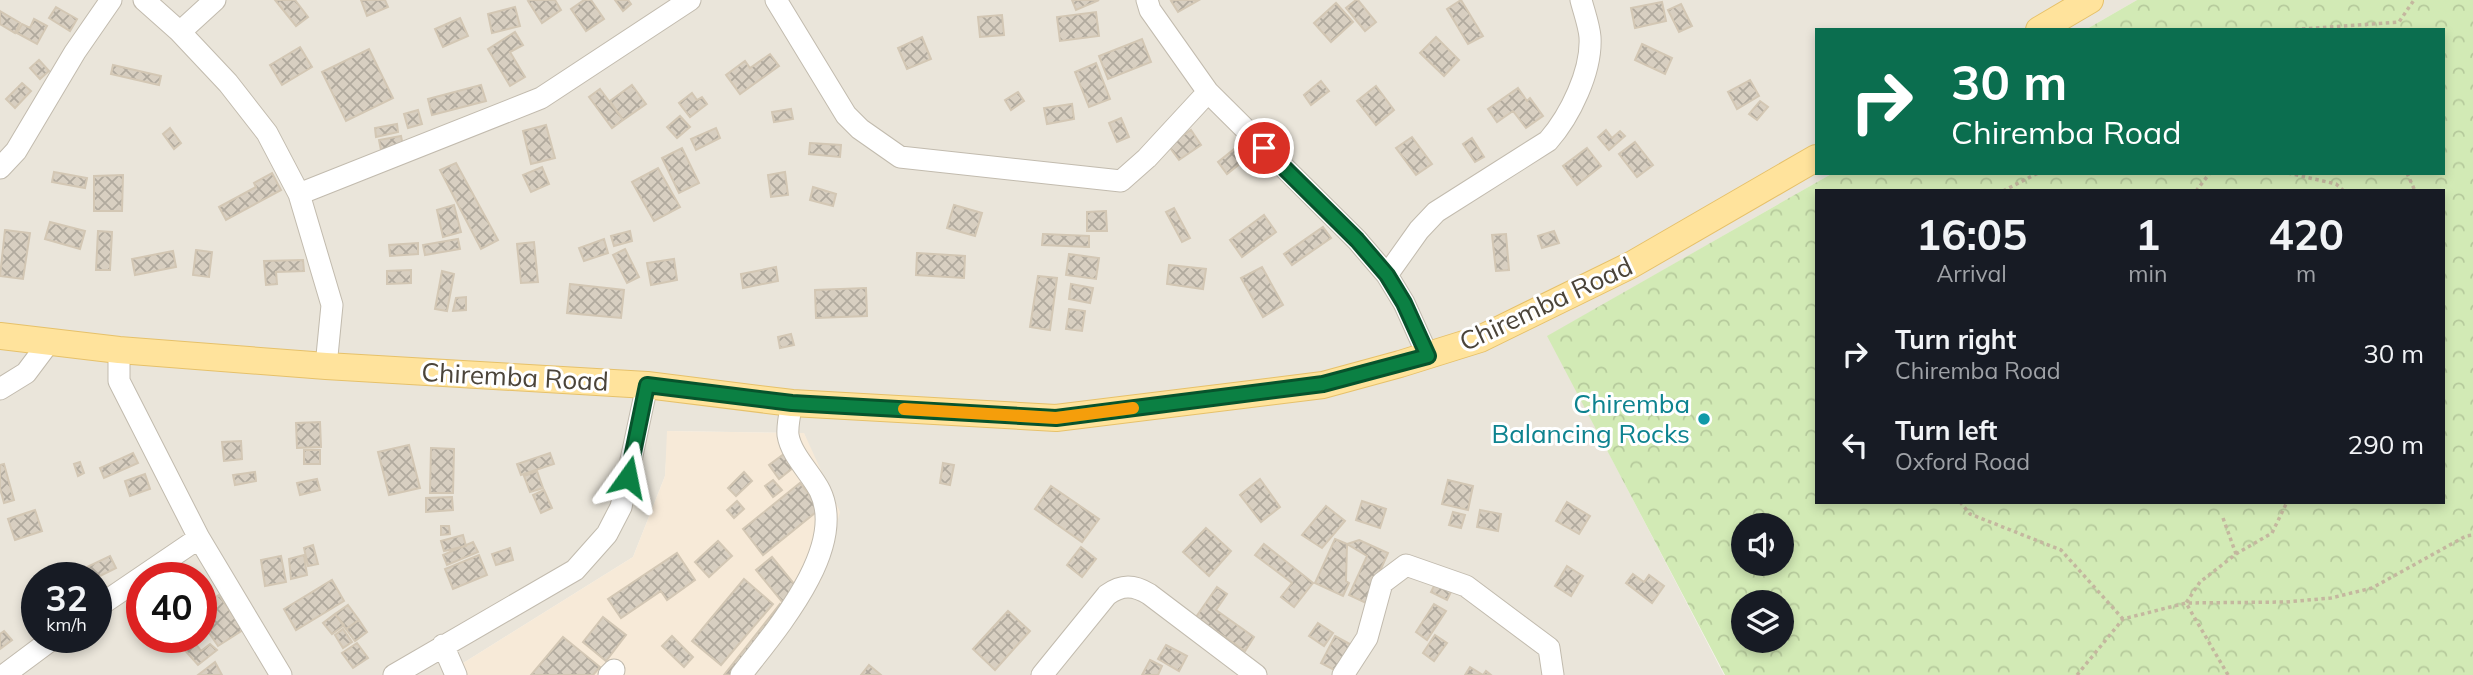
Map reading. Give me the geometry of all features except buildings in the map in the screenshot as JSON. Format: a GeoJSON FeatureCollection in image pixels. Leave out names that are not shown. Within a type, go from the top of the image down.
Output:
{"type":"FeatureCollection","features":[{"type":"Feature","properties":{"kind":"main road"},"geometry":{"type":"LineString","coordinates":[[2042,28],[2090,0]]}},
{"type":"Feature","properties":{"kind":"main road","name":"Chiremba Road"},"geometry":{"type":"LineString","coordinates":[[0,336],[119,350],[326,366],[647,385],[792,403],[1056,418],[1323,384],[1480,339],[1631,265],[1815,159]]}},
{"type":"Feature","properties":{"kind":"street"},"geometry":{"type":"LineString","coordinates":[[0,168],[16,151],[75,52],[111,0]]}},
{"type":"Feature","properties":{"kind":"street"},"geometry":{"type":"LineString","coordinates":[[144,0],[228,83],[267,133],[299,194],[332,305],[326,366]]}},
{"type":"Feature","properties":{"kind":"street"},"geometry":{"type":"LineString","coordinates":[[180,33],[215,0]]}},
{"type":"Feature","properties":{"kind":"street"},"geometry":{"type":"LineString","coordinates":[[299,194],[541,98],[690,0]]}},
{"type":"Feature","properties":{"kind":"street"},"geometry":{"type":"LineString","coordinates":[[776,0],[846,115],[860,130],[900,157],[1121,181],[1147,158],[1208,92]]}},
{"type":"Feature","properties":{"kind":"street"},"geometry":{"type":"LineString","coordinates":[[1147,0],[1150,10],[1208,92],[1357,240],[1387,275],[1404,303],[1428,356]]}},
{"type":"Feature","properties":{"kind":"street"},"geometry":{"type":"LineString","coordinates":[[1387,275],[1419,230],[1436,212],[1548,141],[1557,131],[1583,82],[1590,58],[1590,34],[1581,0]]}},
{"type":"Feature","properties":{"kind":"street"},"geometry":{"type":"LineString","coordinates":[[0,389],[26,373],[50,341]]}},
{"type":"Feature","properties":{"kind":"street"},"geometry":{"type":"LineString","coordinates":[[119,350],[119,381],[199,538],[281,675]]}},
{"type":"Feature","properties":{"kind":"street"},"geometry":{"type":"LineString","coordinates":[[394,675],[575,570],[607,534],[621,507],[647,385]]}},
{"type":"Feature","properties":{"kind":"street"},"geometry":{"type":"LineString","coordinates":[[741,675],[804,591],[819,554],[824,530],[824,500],[788,438],[792,403]]}},
{"type":"Feature","properties":{"kind":"street"},"geometry":{"type":"LineString","coordinates":[[112,597],[199,538]]}},
{"type":"Feature","properties":{"kind":"street"},"geometry":{"type":"LineString","coordinates":[[1343,675],[1367,638],[1382,583],[1406,565],[1466,586],[1549,648],[1553,675]]}},
{"type":"Feature","properties":{"kind":"street"},"geometry":{"type":"LineString","coordinates":[[1042,675],[1107,594],[1125,586],[1138,587],[1149,594],[1256,675]]}},
{"type":"Feature","properties":{"kind":"street"},"geometry":{"type":"LineString","coordinates":[[443,645],[456,675]]}},
{"type":"Feature","properties":{"kind":"street"},"geometry":{"type":"LineString","coordinates":[[4,675],[34,653]]}},
{"type":"Feature","properties":{"kind":"path"},"geometry":{"type":"LineString","coordinates":[[2316,28],[2399,22],[2414,0]]}},
{"type":"Feature","properties":{"kind":"path"},"geometry":{"type":"LineString","coordinates":[[2007,189],[2034,175]]}},
{"type":"Feature","properties":{"kind":"path"},"geometry":{"type":"LineString","coordinates":[[2198,189],[2208,175]]}},
{"type":"Feature","properties":{"kind":"path"},"geometry":{"type":"LineString","coordinates":[[2297,175],[2336,184],[2342,189]]}},
{"type":"Feature","properties":{"kind":"path"},"geometry":{"type":"LineString","coordinates":[[1962,504],[1970,514],[2061,550],[2123,619]]}},
{"type":"Feature","properties":{"kind":"path"},"geometry":{"type":"LineString","coordinates":[[2186,603],[2200,582],[2236,554],[2272,533],[2286,504]]}},
{"type":"Feature","properties":{"kind":"path"},"geometry":{"type":"LineString","coordinates":[[2223,518],[2236,554]]}},
{"type":"Feature","properties":{"kind":"path"},"geometry":{"type":"LineString","coordinates":[[2077,675],[2123,619],[2186,603],[2286,602],[2331,598],[2372,588],[2473,535]]}},
{"type":"Feature","properties":{"kind":"path"},"geometry":{"type":"LineString","coordinates":[[2186,603],[2228,675]]}},
{"type":"Feature","properties":{"kind":"shaded area"},"geometry":{"type":"Polygon","coordinates":[[[0,0],[2137,0],[2088,28],[1815,28],[1815,175],[1830,175],[1548,336],[1724,675],[749,675],[809,447],[804,433],[668,431],[665,476],[633,557],[444,675],[0,675],[0,0]]]}},
{"type":"Feature","properties":{"kind":"shaded area"},"geometry":{"type":"Polygon","coordinates":[[[667,431],[804,433],[840,512],[821,581],[749,675],[444,675],[633,557],[665,476],[667,431]]]}},
{"type":"Feature","properties":{"kind":"green space","name":"Chiremba Balancing Rocks"},"geometry":{"type":"Polygon","coordinates":[[[2137,0],[2473,0],[2473,675],[1725,675],[1547,336],[1829,175],[2445,175],[2445,28],[2088,28],[2137,0]]]}},
{"type":"Feature","properties":{"kind":"slow traffic"},"geometry":{"type":"LineString","coordinates":[[904,409],[1056,418],[1133,408]]}},
{"type":"Feature","properties":{"kind":"place","name":"Chiremba Balancing Rocks"},"geometry":{"type":"Point","coordinates":[1704,419]}},
{"type":"Feature","properties":{"kind":"route"},"geometry":{"type":"LineString","coordinates":[[628,477],[647,385],[792,403],[1056,418],[1323,384],[1428,356],[1404,303],[1387,275],[1357,240],[1264,148]]}}]}
